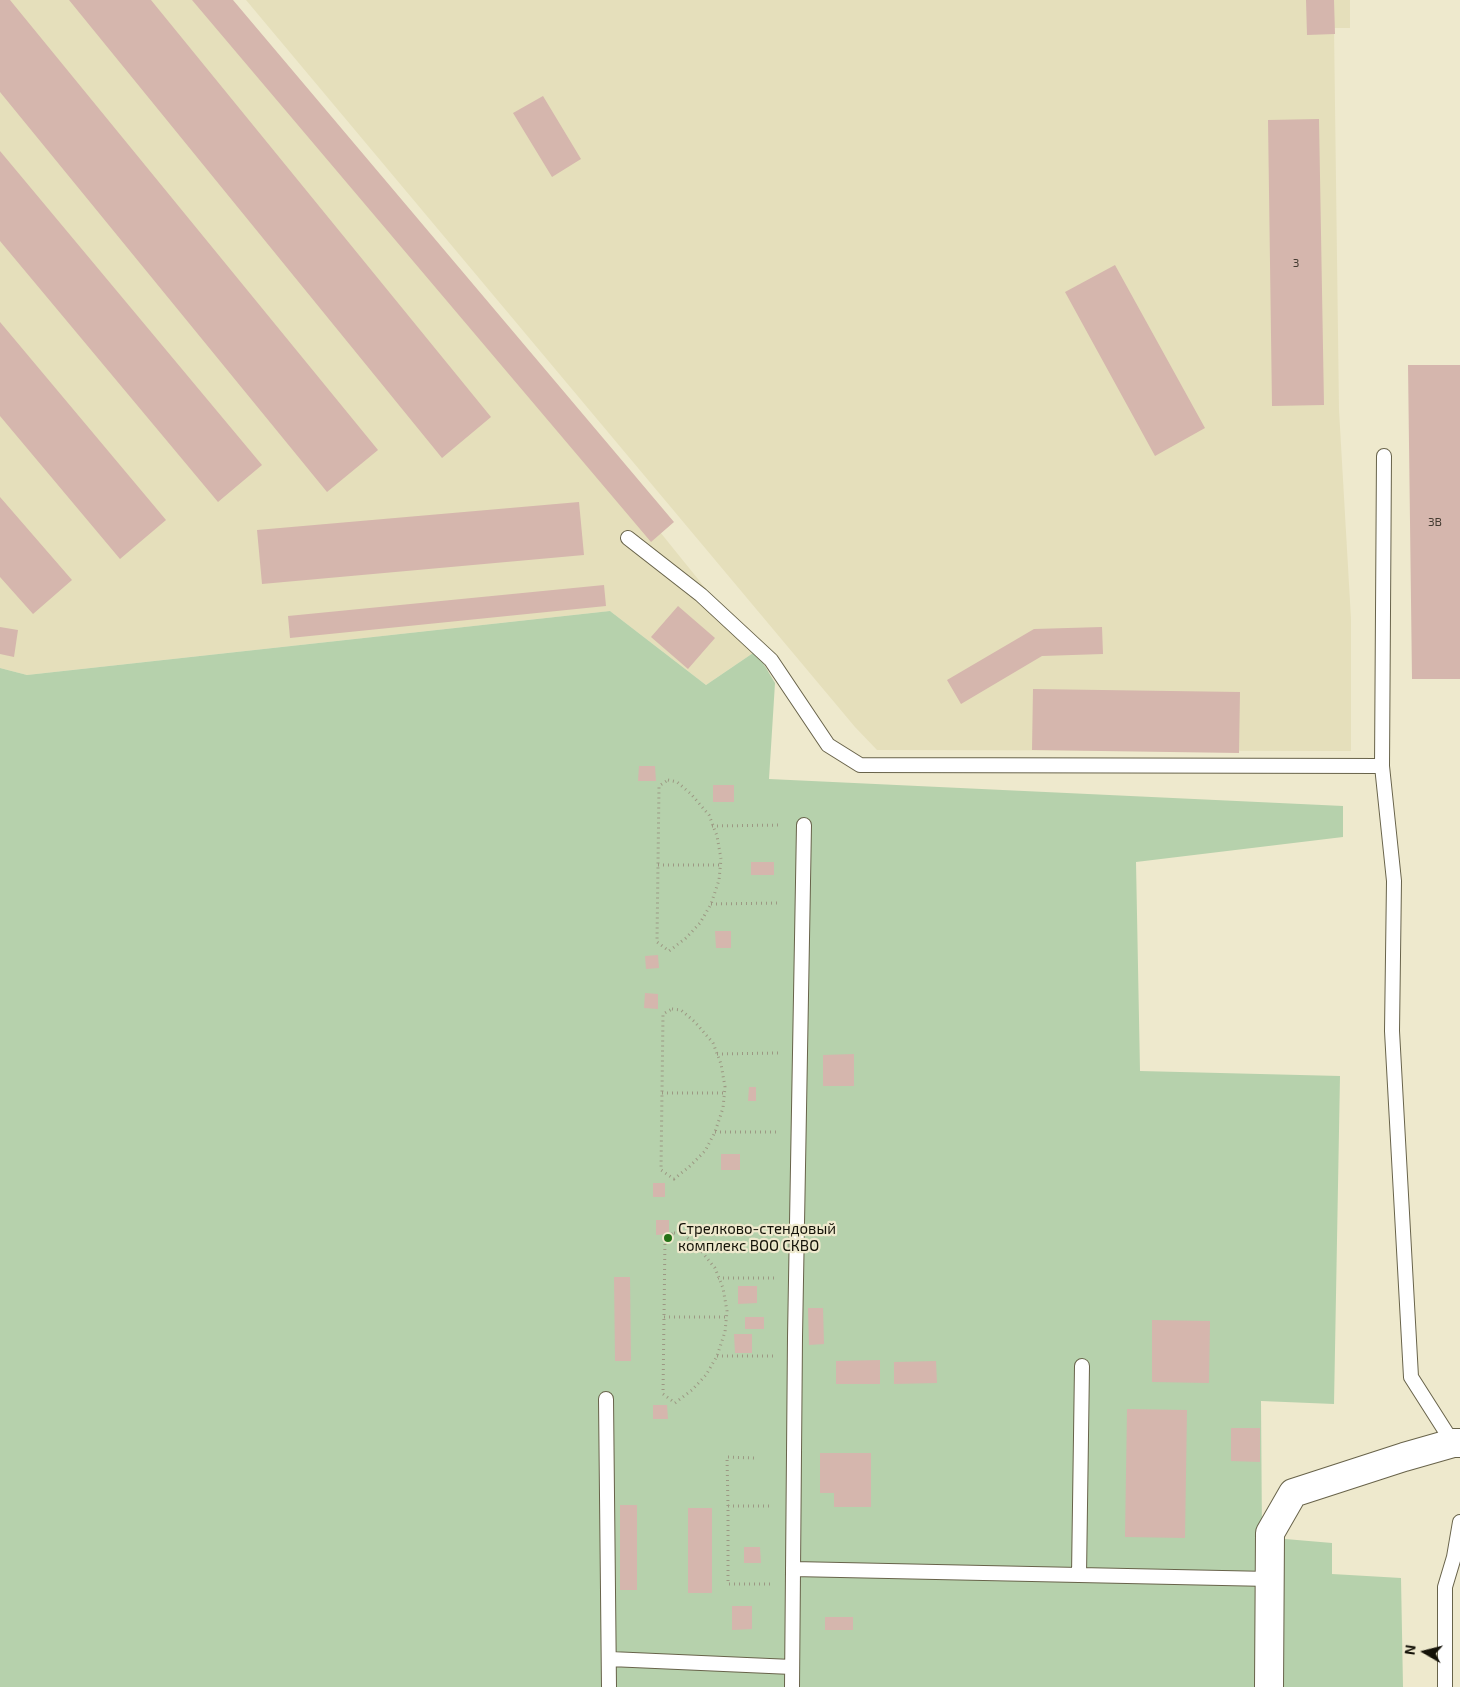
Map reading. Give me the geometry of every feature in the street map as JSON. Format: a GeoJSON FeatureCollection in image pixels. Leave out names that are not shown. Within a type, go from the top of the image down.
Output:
{"type":"FeatureCollection","features":[{"type":"Feature","properties":{"kind":"street"},"geometry":{"type":"LineString","coordinates":[[1269,1687],[1270,1534],[1293,1493],[1457,1443]]}},
{"type":"Feature","properties":{"kind":"lane"},"geometry":{"type":"LineString","coordinates":[[1384,456],[1382,766],[1394,881],[1392,1031],[1412,1377],[1457,1443]]}},
{"type":"Feature","properties":{"kind":"lane"},"geometry":{"type":"LineString","coordinates":[[628,538],[701,595],[772,660],[828,744],[860,765],[1382,766]]}},
{"type":"Feature","properties":{"kind":"lane"},"geometry":{"type":"LineString","coordinates":[[792,1687],[799,1052],[804,825]]}},
{"type":"Feature","properties":{"kind":"lane"},"geometry":{"type":"LineString","coordinates":[[1079,1575],[1082,1366]]}},
{"type":"Feature","properties":{"kind":"lane"},"geometry":{"type":"LineString","coordinates":[[606,1399],[609,1687]]}},
{"type":"Feature","properties":{"kind":"lane"},"geometry":{"type":"LineString","coordinates":[[1445,1687],[1445,1587],[1454,1557],[1460,1522]]}},
{"type":"Feature","properties":{"kind":"lane"},"geometry":{"type":"LineString","coordinates":[[793,1569],[1270,1579]]}},
{"type":"Feature","properties":{"kind":"lane"},"geometry":{"type":"LineString","coordinates":[[610,1659],[792,1667]]}},
{"type":"Feature","properties":{"kind":"path"},"geometry":{"type":"LineString","coordinates":[[668,780],[677,782],[691,794],[709,815],[712,826],[717,836],[721,865],[719,880],[711,904],[700,923],[686,938],[669,951],[657,942],[659,786],[668,780]]}},
{"type":"Feature","properties":{"kind":"path"},"geometry":{"type":"LineString","coordinates":[[712,826],[804,825]]}},
{"type":"Feature","properties":{"kind":"path"},"geometry":{"type":"LineString","coordinates":[[658,865],[721,865]]}},
{"type":"Feature","properties":{"kind":"path"},"geometry":{"type":"LineString","coordinates":[[711,904],[802,903]]}},
{"type":"Feature","properties":{"kind":"path"},"geometry":{"type":"LineString","coordinates":[[672,1009],[681,1010],[695,1022],[713,1043],[717,1054],[721,1064],[725,1093],[723,1108],[715,1132],[704,1151],[674,1179],[661,1170],[663,1014],[672,1009]]}},
{"type":"Feature","properties":{"kind":"path"},"geometry":{"type":"LineString","coordinates":[[717,1054],[799,1052]]}},
{"type":"Feature","properties":{"kind":"path"},"geometry":{"type":"LineString","coordinates":[[662,1093],[725,1093]]}},
{"type":"Feature","properties":{"kind":"path"},"geometry":{"type":"LineString","coordinates":[[715,1132],[798,1132]]}},
{"type":"Feature","properties":{"kind":"path"},"geometry":{"type":"LineString","coordinates":[[674,1233],[683,1234],[697,1246],[715,1268],[718,1278],[722,1288],[727,1317],[725,1332],[717,1356],[706,1375],[692,1390],[675,1403],[663,1394],[665,1238],[674,1233]]}},
{"type":"Feature","properties":{"kind":"path"},"geometry":{"type":"LineString","coordinates":[[718,1278],[796,1278]]}},
{"type":"Feature","properties":{"kind":"path"},"geometry":{"type":"LineString","coordinates":[[664,1317],[727,1317]]}},
{"type":"Feature","properties":{"kind":"path"},"geometry":{"type":"LineString","coordinates":[[717,1356],[795,1356]]}},
{"type":"Feature","properties":{"kind":"path"},"geometry":{"type":"LineString","coordinates":[[754,1458],[727,1457],[728,1584],[793,1584]]}},
{"type":"Feature","properties":{"kind":"path"},"geometry":{"type":"LineString","coordinates":[[728,1506],[794,1506]]}},
{"type":"Feature","properties":{"kind":"shaded area"},"geometry":{"type":"Polygon","coordinates":[[[0,0],[231,0],[756,651],[706,685],[610,611],[27,675],[0,668],[0,0]]]}},
{"type":"Feature","properties":{"kind":"shaded area"},"geometry":{"type":"Polygon","coordinates":[[[246,0],[1350,0],[1350,28],[1334,28],[1339,410],[1351,619],[1351,751],[877,750],[855,727],[246,0]]]}},
{"type":"Feature","properties":{"kind":"green space","name":"Стрелково-стендовый комплекс ВОО СКВО"},"geometry":{"type":"Polygon","coordinates":[[[610,611],[706,685],[756,651],[775,683],[769,779],[1343,806],[1343,837],[1136,862],[1140,1071],[1340,1076],[1334,1404],[1261,1401],[1262,1537],[1332,1543],[1332,1574],[1401,1578],[1403,1687],[0,1687],[0,668],[27,675],[610,611]]]}},
{"type":"Feature","properties":{"kind":"building"},"geometry":{"type":"Polygon","coordinates":[[[0,0],[10,0],[378,450],[327,492],[0,92],[0,0]]]}},
{"type":"Feature","properties":{"kind":"building"},"geometry":{"type":"Polygon","coordinates":[[[69,0],[151,0],[491,417],[442,458],[69,0]]]}},
{"type":"Feature","properties":{"kind":"building"},"geometry":{"type":"Polygon","coordinates":[[[192,0],[233,0],[674,522],[651,542],[192,0]]]}},
{"type":"Feature","properties":{"kind":"building"},"geometry":{"type":"Polygon","coordinates":[[[1306,0],[1334,0],[1335,34],[1307,35],[1306,0]]]}},
{"type":"Feature","properties":{"kind":"building"},"geometry":{"type":"Polygon","coordinates":[[[543,96],[581,159],[552,177],[513,113],[543,96]]]}},
{"type":"Feature","properties":{"kind":"building"},"geometry":{"type":"Polygon","coordinates":[[[1319,119],[1324,405],[1272,406],[1268,120],[1319,119]]]}},
{"type":"Feature","properties":{"kind":"building"},"geometry":{"type":"Polygon","coordinates":[[[0,151],[262,465],[218,502],[0,241],[0,151]]]}},
{"type":"Feature","properties":{"kind":"building"},"geometry":{"type":"Polygon","coordinates":[[[1115,265],[1205,428],[1155,456],[1065,292],[1115,265]]]}},
{"type":"Feature","properties":{"kind":"building"},"geometry":{"type":"Polygon","coordinates":[[[0,322],[166,520],[120,559],[0,416],[0,322]]]}},
{"type":"Feature","properties":{"kind":"building"},"geometry":{"type":"Polygon","coordinates":[[[1408,365],[1460,365],[1460,679],[1412,679],[1408,365]]]}},
{"type":"Feature","properties":{"kind":"building"},"geometry":{"type":"Polygon","coordinates":[[[0,497],[72,580],[33,614],[0,577],[0,497]]]}},
{"type":"Feature","properties":{"kind":"building"},"geometry":{"type":"Polygon","coordinates":[[[579,502],[584,555],[262,584],[257,530],[579,502]]]}},
{"type":"Feature","properties":{"kind":"building"},"geometry":{"type":"Polygon","coordinates":[[[604,585],[606,606],[290,638],[288,616],[604,585]]]}},
{"type":"Feature","properties":{"kind":"building"},"geometry":{"type":"Polygon","coordinates":[[[678,606],[715,638],[688,669],[651,637],[678,606]]]}},
{"type":"Feature","properties":{"kind":"building"},"geometry":{"type":"Polygon","coordinates":[[[0,627],[18,630],[14,657],[0,654],[0,627]]]}},
{"type":"Feature","properties":{"kind":"building"},"geometry":{"type":"Polygon","coordinates":[[[1102,627],[1103,654],[1042,656],[961,704],[947,680],[1034,629],[1102,627]]]}},
{"type":"Feature","properties":{"kind":"building"},"geometry":{"type":"Polygon","coordinates":[[[1033,689],[1240,692],[1239,753],[1032,750],[1033,689]]]}},
{"type":"Feature","properties":{"kind":"building"},"geometry":{"type":"Polygon","coordinates":[[[639,766],[655,766],[656,781],[638,781],[639,766]]]}},
{"type":"Feature","properties":{"kind":"building"},"geometry":{"type":"Polygon","coordinates":[[[713,785],[734,785],[734,802],[713,802],[713,785]]]}},
{"type":"Feature","properties":{"kind":"building"},"geometry":{"type":"Polygon","coordinates":[[[751,862],[774,862],[774,875],[751,875],[751,862]]]}},
{"type":"Feature","properties":{"kind":"building"},"geometry":{"type":"Polygon","coordinates":[[[715,931],[731,931],[731,948],[716,948],[715,931]]]}},
{"type":"Feature","properties":{"kind":"building"},"geometry":{"type":"Polygon","coordinates":[[[658,955],[659,968],[646,969],[645,956],[658,955]]]}},
{"type":"Feature","properties":{"kind":"building"},"geometry":{"type":"Polygon","coordinates":[[[645,993],[658,994],[658,1009],[644,1008],[645,993]]]}},
{"type":"Feature","properties":{"kind":"building"},"geometry":{"type":"Polygon","coordinates":[[[854,1054],[854,1086],[823,1086],[823,1055],[854,1054]]]}},
{"type":"Feature","properties":{"kind":"building"},"geometry":{"type":"Polygon","coordinates":[[[749,1087],[756,1087],[756,1101],[748,1101],[749,1087]]]}},
{"type":"Feature","properties":{"kind":"building"},"geometry":{"type":"Polygon","coordinates":[[[721,1154],[740,1154],[740,1170],[721,1170],[721,1154]]]}},
{"type":"Feature","properties":{"kind":"building"},"geometry":{"type":"Polygon","coordinates":[[[653,1183],[665,1183],[665,1197],[653,1197],[653,1183]]]}},
{"type":"Feature","properties":{"kind":"building"},"geometry":{"type":"Polygon","coordinates":[[[656,1220],[669,1220],[669,1234],[656,1235],[656,1220]]]}},
{"type":"Feature","properties":{"kind":"building"},"geometry":{"type":"Polygon","coordinates":[[[614,1277],[630,1277],[631,1361],[615,1361],[614,1277]]]}},
{"type":"Feature","properties":{"kind":"building"},"geometry":{"type":"Polygon","coordinates":[[[738,1286],[757,1286],[757,1303],[738,1304],[738,1286]]]}},
{"type":"Feature","properties":{"kind":"building"},"geometry":{"type":"Polygon","coordinates":[[[808,1308],[823,1308],[824,1344],[809,1345],[808,1308]]]}},
{"type":"Feature","properties":{"kind":"building"},"geometry":{"type":"Polygon","coordinates":[[[745,1317],[764,1317],[764,1329],[745,1329],[745,1317]]]}},
{"type":"Feature","properties":{"kind":"building"},"geometry":{"type":"Polygon","coordinates":[[[1152,1320],[1210,1321],[1209,1383],[1152,1382],[1152,1320]]]}},
{"type":"Feature","properties":{"kind":"building"},"geometry":{"type":"Polygon","coordinates":[[[734,1334],[752,1334],[752,1353],[735,1353],[734,1334]]]}},
{"type":"Feature","properties":{"kind":"building"},"geometry":{"type":"Polygon","coordinates":[[[880,1360],[880,1384],[836,1384],[836,1361],[880,1360]]]}},
{"type":"Feature","properties":{"kind":"building"},"geometry":{"type":"Polygon","coordinates":[[[936,1361],[937,1383],[894,1384],[894,1362],[936,1361]]]}},
{"type":"Feature","properties":{"kind":"building"},"geometry":{"type":"Polygon","coordinates":[[[653,1405],[667,1405],[668,1419],[653,1419],[653,1405]]]}},
{"type":"Feature","properties":{"kind":"building"},"geometry":{"type":"Polygon","coordinates":[[[1127,1409],[1187,1410],[1185,1538],[1125,1537],[1127,1409]]]}},
{"type":"Feature","properties":{"kind":"building"},"geometry":{"type":"Polygon","coordinates":[[[1231,1428],[1260,1428],[1260,1462],[1231,1461],[1231,1428]]]}},
{"type":"Feature","properties":{"kind":"building"},"geometry":{"type":"Polygon","coordinates":[[[820,1453],[871,1453],[871,1507],[834,1507],[834,1493],[820,1493],[820,1453]]]}},
{"type":"Feature","properties":{"kind":"building"},"geometry":{"type":"Polygon","coordinates":[[[620,1505],[637,1505],[637,1590],[620,1590],[620,1505]]]}},
{"type":"Feature","properties":{"kind":"building"},"geometry":{"type":"Polygon","coordinates":[[[688,1508],[712,1508],[712,1593],[688,1593],[688,1508]]]}},
{"type":"Feature","properties":{"kind":"building"},"geometry":{"type":"Polygon","coordinates":[[[744,1547],[760,1547],[761,1563],[744,1563],[744,1547]]]}},
{"type":"Feature","properties":{"kind":"building"},"geometry":{"type":"Polygon","coordinates":[[[732,1606],[752,1606],[752,1629],[732,1630],[732,1606]]]}},
{"type":"Feature","properties":{"kind":"building"},"geometry":{"type":"Polygon","coordinates":[[[825,1617],[853,1617],[853,1630],[825,1630],[825,1617]]]}},
{"type":"Feature","properties":{"kind":"place","name":"Стрелково-стендовый комплекс ВОО СКВО"},"geometry":{"type":"Point","coordinates":[668,1238]}}]}
